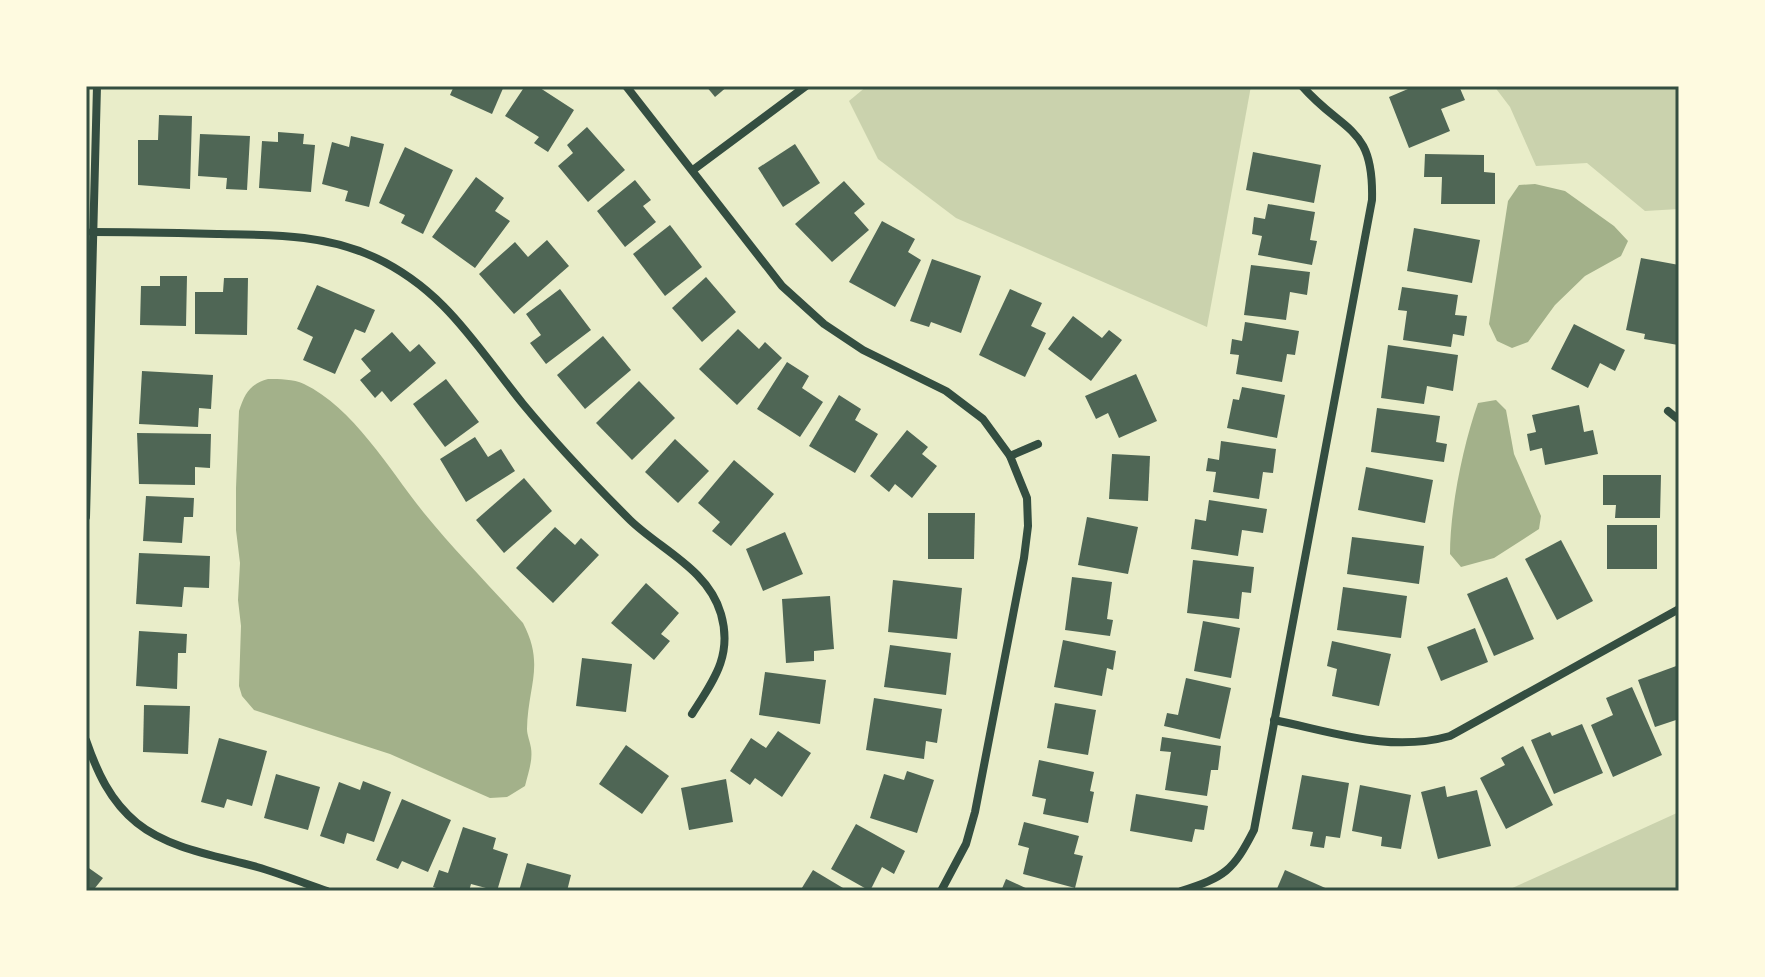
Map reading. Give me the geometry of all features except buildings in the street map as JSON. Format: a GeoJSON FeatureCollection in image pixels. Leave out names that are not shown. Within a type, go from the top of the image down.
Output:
{"type":"FeatureCollection","features":[{"type":"Feature","properties":{"kind":"street"},"geometry":{"type":"LineString","coordinates":[[86,517],[97,86]]}},
{"type":"Feature","properties":{"kind":"street"},"geometry":{"type":"LineString","coordinates":[[626,86],[782,286],[824,324],[863,350],[946,391],[983,419],[1010,456],[1027,498],[1024,558],[975,812],[966,844],[941,891]]}},
{"type":"Feature","properties":{"kind":"street"},"geometry":{"type":"LineString","coordinates":[[693,170],[806,86]]}},
{"type":"Feature","properties":{"kind":"street"},"geometry":{"type":"LineString","coordinates":[[1181,891],[1213,881],[1237,862],[1254,830],[1372,200],[1373,173],[1365,145],[1349,127],[1320,107],[1302,86]]}},
{"type":"Feature","properties":{"kind":"street"},"geometry":{"type":"LineString","coordinates":[[92,232],[286,235],[335,242],[373,256],[412,277],[471,333],[522,402],[576,466],[640,530],[685,563],[707,585],[721,613],[724,641],[720,670],[692,714]]}},
{"type":"Feature","properties":{"kind":"street"},"geometry":{"type":"LineString","coordinates":[[1668,411],[1679,420]]}},
{"type":"Feature","properties":{"kind":"street"},"geometry":{"type":"LineString","coordinates":[[1010,456],[1038,444]]}},
{"type":"Feature","properties":{"kind":"street"},"geometry":{"type":"LineString","coordinates":[[1274,720],[1392,744],[1425,743],[1450,736],[1679,609]]}},
{"type":"Feature","properties":{"kind":"street"},"geometry":{"type":"LineString","coordinates":[[86,740],[96,770],[113,799],[138,824],[176,844],[278,873],[327,891]]}},
{"type":"Feature","properties":{"kind":"shaded area"},"geometry":{"type":"Polygon","coordinates":[[[867,86],[1251,86],[1207,327],[956,218],[878,159],[849,101],[867,86]]]}},
{"type":"Feature","properties":{"kind":"shaded area"},"geometry":{"type":"Polygon","coordinates":[[[1494,86],[1679,86],[1679,209],[1645,211],[1587,163],[1536,166],[1510,107],[1494,86]]]}},
{"type":"Feature","properties":{"kind":"shaded area"},"geometry":{"type":"Polygon","coordinates":[[[1535,184],[1565,191],[1614,226],[1628,241],[1621,256],[1585,276],[1555,305],[1528,342],[1512,348],[1497,341],[1489,324],[1508,201],[1519,185],[1535,184]]]}},
{"type":"Feature","properties":{"kind":"shaded area"},"geometry":{"type":"Polygon","coordinates":[[[268,379],[304,384],[339,409],[370,442],[436,527],[523,623],[530,638],[534,663],[527,729],[531,758],[525,786],[507,797],[490,798],[390,754],[254,710],[242,696],[239,686],[240,563],[236,530],[239,411],[249,390],[268,379]]]}},
{"type":"Feature","properties":{"kind":"shaded area"},"geometry":{"type":"Polygon","coordinates":[[[1496,400],[1506,410],[1514,454],[1541,516],[1539,529],[1494,558],[1461,567],[1450,554],[1452,517],[1463,457],[1478,403],[1496,400]]]}},
{"type":"Feature","properties":{"kind":"shaded area"},"geometry":{"type":"Polygon","coordinates":[[[1679,812],[1679,891],[1506,891],[1679,812]]]}}]}
